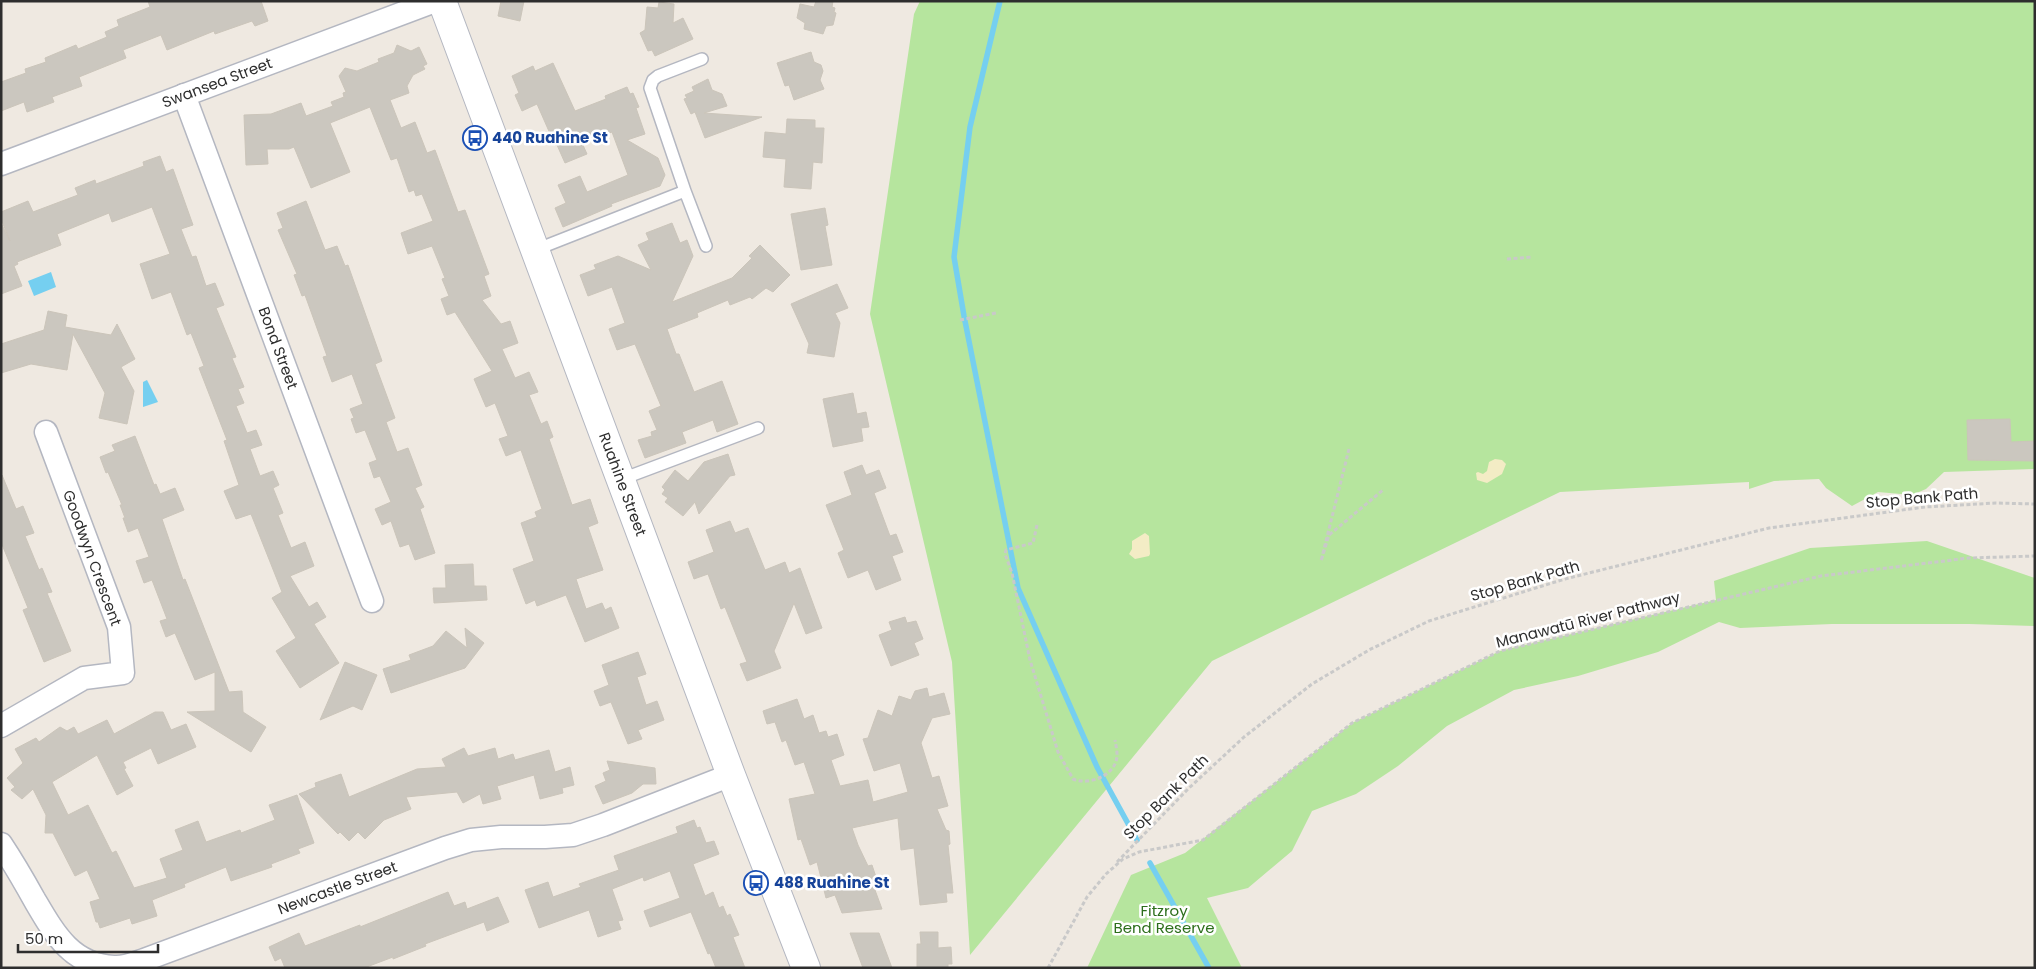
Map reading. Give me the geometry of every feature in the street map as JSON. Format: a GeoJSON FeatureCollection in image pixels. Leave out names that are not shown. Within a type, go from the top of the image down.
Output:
{"type":"FeatureCollection","features":[{"type":"Feature","properties":{"kind":"street","name":"Swansea Street"},"geometry":{"type":"LineString","coordinates":[[1,164],[435,1]]}},
{"type":"Feature","properties":{"kind":"street","name":"Ruahine Street"},"geometry":{"type":"LineString","coordinates":[[442,1],[731,775],[806,968]]}},
{"type":"Feature","properties":{"kind":"street","name":"Bond Street"},"geometry":{"type":"LineString","coordinates":[[184,95],[372,601]]}},
{"type":"Feature","properties":{"kind":"street","name":"Goodwyn Crescent"},"geometry":{"type":"LineString","coordinates":[[1,726],[84,678],[123,673],[119,627],[46,432]]}},
{"type":"Feature","properties":{"kind":"street","name":"Newcastle Street"},"geometry":{"type":"LineString","coordinates":[[1,844],[54,933],[66,947],[96,965],[117,967],[144,960],[445,848],[478,839],[573,835],[603,826],[731,775]]}},
{"type":"Feature","properties":{"kind":"lane"},"geometry":{"type":"LineString","coordinates":[[702,59],[658,76],[653,80],[650,88],[706,246]]}},
{"type":"Feature","properties":{"kind":"lane"},"geometry":{"type":"LineString","coordinates":[[535,250],[685,191]]}},
{"type":"Feature","properties":{"kind":"lane"},"geometry":{"type":"LineString","coordinates":[[622,479],[758,428]]}},
{"type":"Feature","properties":{"kind":"path"},"geometry":{"type":"LineString","coordinates":[[1507,259],[1532,257]]}},
{"type":"Feature","properties":{"kind":"path"},"geometry":{"type":"LineString","coordinates":[[960,320],[996,313]]}},
{"type":"Feature","properties":{"kind":"path"},"geometry":{"type":"LineString","coordinates":[[1349,448],[1321,561],[1329,535],[1383,490]]}},
{"type":"Feature","properties":{"kind":"path","name":"Stop Bank Path"},"geometry":{"type":"LineString","coordinates":[[1106,874],[1188,789],[1244,737],[1333,670],[1368,650],[1429,621],[1565,580],[1769,528],[1925,506],[1996,503],[2035,504]]}},
{"type":"Feature","properties":{"kind":"path"},"geometry":{"type":"LineString","coordinates":[[1037,525],[1033,543],[1006,550],[1005,554],[1012,573],[1030,660],[1058,752],[1073,779],[1086,782],[1104,775],[1116,763],[1115,740]]}},
{"type":"Feature","properties":{"kind":"path","name":"Manawatū River Pathway"},"geometry":{"type":"LineString","coordinates":[[1048,968],[1087,898],[1106,874],[1123,859],[1139,852],[1203,840],[1352,723],[1500,651],[1821,576],[1969,558],[2035,556]]}},
{"type":"Feature","properties":{"kind":"green space"},"geometry":{"type":"Polygon","coordinates":[[[920,1],[2035,1],[2035,469],[1944,472],[1926,489],[1912,495],[1878,492],[1852,506],[1826,488],[1819,479],[1774,481],[1749,489],[1749,482],[1560,492],[1212,661],[970,955],[952,662],[870,314],[914,14],[920,1]]]}},
{"type":"Feature","properties":{"kind":"green space","name":"Fitzroy Bend Reserve"},"geometry":{"type":"Polygon","coordinates":[[[1927,541],[2035,578],[2035,626],[1832,624],[1740,628],[1719,622],[1658,652],[1578,676],[1514,690],[1447,726],[1398,766],[1356,794],[1312,811],[1292,851],[1248,888],[1207,898],[1242,968],[1087,968],[1131,875],[1185,853],[1352,723],[1500,651],[1716,600],[1714,581],[1810,548],[1927,541]]]}},
{"type":"Feature","properties":{"kind":"sand"},"geometry":{"type":"Polygon","coordinates":[[[1495,459],[1502,460],[1506,464],[1502,474],[1487,483],[1477,480],[1476,473],[1483,474],[1487,471],[1489,462],[1495,459]]]}},
{"type":"Feature","properties":{"kind":"sand"},"geometry":{"type":"Polygon","coordinates":[[[1145,533],[1149,536],[1150,554],[1149,556],[1135,559],[1129,554],[1132,549],[1132,541],[1145,533]]]}},
{"type":"Feature","properties":{"kind":"water"},"geometry":{"type":"Polygon","coordinates":[[[51,272],[56,287],[34,296],[28,281],[51,272]]]}},
{"type":"Feature","properties":{"kind":"water"},"geometry":{"type":"Polygon","coordinates":[[[147,380],[158,402],[143,407],[143,382],[147,380]]]}},
{"type":"Feature","properties":{"kind":"building"},"geometry":{"type":"Polygon","coordinates":[[[148,1],[261,1],[268,21],[255,26],[252,21],[215,34],[214,31],[167,50],[161,35],[123,50],[126,58],[79,77],[82,86],[52,97],[54,102],[27,112],[24,102],[1,111],[1,82],[26,73],[25,69],[46,62],[45,58],[76,45],[78,49],[107,37],[105,32],[119,26],[117,20],[150,7],[148,1]]]}},
{"type":"Feature","properties":{"kind":"building"},"geometry":{"type":"Polygon","coordinates":[[[501,1],[524,1],[520,21],[498,16],[501,1]]]}},
{"type":"Feature","properties":{"kind":"building"},"geometry":{"type":"Polygon","coordinates":[[[816,1],[833,1],[832,7],[835,8],[834,12],[836,13],[833,25],[826,26],[823,34],[804,29],[805,23],[797,18],[800,4],[814,7],[816,1]]]}},
{"type":"Feature","properties":{"kind":"building"},"geometry":{"type":"Polygon","coordinates":[[[659,2],[674,4],[673,23],[683,18],[693,39],[655,56],[652,50],[648,51],[640,33],[645,30],[647,7],[658,8],[659,2]]]}},
{"type":"Feature","properties":{"kind":"building"},"geometry":{"type":"Polygon","coordinates":[[[397,45],[411,51],[419,47],[427,64],[423,66],[425,69],[413,75],[407,86],[409,93],[390,100],[401,128],[415,122],[427,153],[435,150],[458,212],[465,210],[489,274],[484,276],[491,296],[482,300],[501,324],[510,321],[518,343],[502,349],[515,378],[529,372],[538,392],[529,395],[541,424],[547,421],[553,437],[549,439],[572,505],[590,499],[598,523],[588,527],[603,570],[576,579],[586,609],[602,603],[605,610],[611,607],[619,628],[585,642],[566,595],[537,606],[535,600],[526,604],[513,569],[534,561],[521,523],[537,517],[535,512],[542,509],[521,450],[506,456],[499,439],[508,436],[495,403],[486,407],[474,379],[492,371],[455,312],[447,315],[441,299],[449,296],[442,279],[445,278],[432,246],[408,254],[401,233],[433,221],[422,194],[416,196],[414,190],[409,192],[397,158],[391,160],[370,107],[330,123],[350,172],[311,188],[294,147],[289,149],[267,149],[268,164],[246,165],[244,115],[271,114],[301,103],[306,116],[333,106],[331,102],[344,97],[343,93],[346,92],[339,76],[345,68],[357,71],[379,62],[378,59],[394,53],[397,45]]]}},
{"type":"Feature","properties":{"kind":"building"},"geometry":{"type":"Polygon","coordinates":[[[811,52],[814,62],[821,65],[823,71],[820,80],[824,89],[794,100],[789,85],[785,86],[777,63],[811,52]]]}},
{"type":"Feature","properties":{"kind":"building"},"geometry":{"type":"Polygon","coordinates":[[[553,63],[575,111],[606,99],[605,96],[627,87],[630,94],[633,93],[639,107],[636,108],[645,134],[627,140],[658,158],[665,175],[660,186],[611,204],[612,206],[563,227],[555,208],[566,203],[558,185],[580,176],[587,192],[628,175],[612,132],[582,143],[587,154],[565,163],[537,104],[522,111],[515,95],[519,93],[512,76],[533,66],[535,71],[553,63]]]}},
{"type":"Feature","properties":{"kind":"building"},"geometry":{"type":"Polygon","coordinates":[[[708,79],[712,90],[722,94],[727,106],[704,113],[762,117],[705,138],[695,112],[691,114],[684,99],[687,98],[685,95],[694,91],[692,87],[708,79]]]}},
{"type":"Feature","properties":{"kind":"building"},"geometry":{"type":"Polygon","coordinates":[[[787,119],[815,120],[815,128],[824,128],[822,163],[813,162],[811,189],[784,187],[786,159],[763,157],[765,132],[786,134],[787,119]]]}},
{"type":"Feature","properties":{"kind":"building"},"geometry":{"type":"Polygon","coordinates":[[[160,156],[166,172],[173,169],[193,225],[181,229],[192,257],[196,256],[206,286],[215,283],[224,305],[216,308],[236,357],[232,358],[244,387],[238,389],[244,403],[236,406],[247,433],[256,430],[262,445],[250,449],[260,476],[273,471],[279,485],[273,488],[283,513],[278,515],[291,548],[305,542],[314,566],[290,576],[309,607],[317,602],[326,617],[314,624],[339,663],[300,688],[276,651],[296,638],[272,598],[282,592],[251,514],[236,519],[224,491],[239,485],[224,441],[227,440],[199,368],[204,366],[191,333],[187,335],[171,292],[152,299],[140,264],[170,254],[152,207],[112,222],[109,213],[57,234],[61,245],[17,262],[18,264],[14,266],[22,286],[1,294],[1,223],[10,241],[1,219],[1,212],[28,201],[33,212],[78,195],[75,188],[95,180],[96,184],[144,166],[143,162],[160,156]]]}},
{"type":"Feature","properties":{"kind":"building"},"geometry":{"type":"Polygon","coordinates":[[[306,201],[325,250],[337,246],[345,266],[348,265],[382,361],[375,364],[395,418],[386,422],[397,452],[408,448],[422,485],[415,488],[424,507],[420,509],[435,553],[415,560],[409,544],[400,547],[391,521],[382,525],[375,509],[391,502],[380,476],[374,478],[369,463],[377,460],[365,430],[356,433],[351,419],[354,418],[350,409],[363,404],[352,374],[332,382],[323,357],[327,356],[305,295],[302,296],[294,275],[297,274],[278,230],[283,228],[277,213],[306,201]]]}},
{"type":"Feature","properties":{"kind":"building"},"geometry":{"type":"Polygon","coordinates":[[[825,208],[828,225],[825,226],[832,265],[801,270],[791,214],[825,208]]]}},
{"type":"Feature","properties":{"kind":"building"},"geometry":{"type":"Polygon","coordinates":[[[672,223],[680,243],[687,240],[693,256],[672,302],[732,278],[752,258],[749,256],[760,245],[790,275],[773,292],[766,288],[752,299],[750,297],[730,305],[728,300],[697,313],[698,317],[667,329],[676,354],[679,354],[694,392],[722,381],[738,424],[717,432],[713,420],[682,432],[686,443],[645,458],[638,440],[652,436],[651,432],[657,430],[649,411],[661,406],[635,344],[617,350],[609,329],[625,323],[612,287],[588,296],[580,275],[596,269],[594,265],[618,256],[651,270],[638,245],[649,240],[646,233],[672,223]]]}},
{"type":"Feature","properties":{"kind":"building"},"geometry":{"type":"Polygon","coordinates":[[[837,284],[848,308],[835,313],[840,323],[834,357],[807,353],[809,344],[791,304],[837,284]]]}},
{"type":"Feature","properties":{"kind":"building"},"geometry":{"type":"Polygon","coordinates":[[[48,311],[67,315],[65,327],[111,335],[117,324],[135,359],[121,367],[134,391],[127,424],[99,418],[105,393],[73,334],[67,370],[31,364],[1,373],[1,344],[44,330],[48,311]]]}},
{"type":"Feature","properties":{"kind":"building"},"geometry":{"type":"Polygon","coordinates":[[[853,393],[857,414],[866,412],[869,427],[861,428],[863,441],[833,447],[823,399],[853,393]]]}},
{"type":"Feature","properties":{"kind":"building"},"geometry":{"type":"Polygon","coordinates":[[[2010,419],[2011,442],[2035,441],[2035,461],[1968,460],[1967,420],[2010,419]]]}},
{"type":"Feature","properties":{"kind":"building"},"geometry":{"type":"Polygon","coordinates":[[[135,436],[154,485],[156,484],[160,494],[175,488],[184,510],[162,519],[183,580],[185,579],[229,692],[242,691],[243,712],[266,727],[251,752],[187,712],[215,711],[215,672],[195,680],[175,633],[166,637],[160,621],[167,619],[152,580],[144,583],[136,561],[149,557],[138,528],[128,532],[120,505],[122,505],[100,457],[115,451],[112,445],[135,436]]]}},
{"type":"Feature","properties":{"kind":"building"},"geometry":{"type":"Polygon","coordinates":[[[728,454],[735,475],[730,476],[699,514],[695,502],[683,516],[665,502],[668,498],[662,494],[665,490],[662,487],[675,470],[688,481],[704,462],[728,454]]]}},
{"type":"Feature","properties":{"kind":"building"},"geometry":{"type":"Polygon","coordinates":[[[862,465],[866,475],[879,470],[886,488],[874,493],[890,536],[896,534],[903,552],[892,556],[901,580],[876,590],[868,570],[848,578],[838,553],[844,550],[826,505],[852,495],[844,472],[862,465]]]}},
{"type":"Feature","properties":{"kind":"building"},"geometry":{"type":"Polygon","coordinates":[[[2,475],[16,509],[23,506],[34,533],[25,536],[39,570],[42,568],[52,592],[47,593],[71,651],[44,662],[23,610],[28,608],[1,542],[2,475]]]}},
{"type":"Feature","properties":{"kind":"building"},"geometry":{"type":"Polygon","coordinates":[[[730,521],[735,533],[748,528],[765,570],[785,562],[789,573],[800,568],[822,628],[806,634],[794,603],[774,651],[781,668],[747,681],[740,664],[747,662],[725,607],[721,609],[708,574],[694,579],[688,562],[714,552],[706,530],[730,521]]]}},
{"type":"Feature","properties":{"kind":"building"},"geometry":{"type":"Polygon","coordinates":[[[473,564],[474,586],[486,586],[487,600],[434,603],[433,588],[446,588],[445,565],[473,564]]]}},
{"type":"Feature","properties":{"kind":"building"},"geometry":{"type":"Polygon","coordinates":[[[905,617],[907,623],[916,621],[923,639],[914,643],[919,655],[891,666],[879,635],[892,630],[889,622],[905,617]]]}},
{"type":"Feature","properties":{"kind":"building"},"geometry":{"type":"Polygon","coordinates":[[[465,628],[484,643],[465,668],[391,693],[383,669],[411,660],[409,655],[433,646],[446,631],[467,648],[465,628]]]}},
{"type":"Feature","properties":{"kind":"building"},"geometry":{"type":"Polygon","coordinates":[[[638,652],[646,674],[637,677],[646,705],[657,701],[664,720],[638,730],[642,739],[628,744],[611,702],[600,706],[594,691],[609,685],[602,665],[638,652]]]}},
{"type":"Feature","properties":{"kind":"building"},"geometry":{"type":"Polygon","coordinates":[[[345,662],[377,675],[362,710],[353,706],[320,720],[345,662]]]}},
{"type":"Feature","properties":{"kind":"building"},"geometry":{"type":"Polygon","coordinates":[[[927,688],[929,697],[944,693],[950,714],[932,718],[921,743],[932,778],[939,776],[948,806],[937,809],[946,830],[949,831],[950,844],[948,845],[953,893],[946,893],[947,902],[920,905],[914,848],[901,850],[898,818],[852,828],[868,866],[872,865],[877,880],[872,882],[882,909],[842,913],[835,895],[826,898],[817,862],[810,865],[801,839],[798,840],[789,799],[815,794],[804,762],[795,765],[786,740],[782,742],[775,722],[767,724],[763,711],[797,699],[804,719],[813,715],[819,733],[826,731],[828,737],[837,734],[844,755],[831,760],[840,786],[868,780],[873,802],[908,792],[900,763],[874,771],[863,739],[868,738],[878,710],[892,716],[899,696],[911,700],[915,691],[927,688]]]}},
{"type":"Feature","properties":{"kind":"building"},"geometry":{"type":"Polygon","coordinates":[[[155,712],[163,712],[171,730],[186,724],[196,747],[158,764],[151,748],[123,762],[126,768],[124,769],[133,786],[117,795],[97,755],[52,782],[68,815],[88,805],[112,853],[116,851],[134,888],[167,878],[160,859],[183,850],[175,830],[198,821],[206,842],[240,830],[241,833],[275,820],[269,805],[297,795],[314,843],[298,849],[300,853],[271,864],[272,867],[231,881],[226,867],[184,884],[185,887],[152,900],[157,916],[132,924],[130,918],[100,928],[98,922],[96,922],[90,902],[100,899],[87,870],[75,876],[53,833],[45,833],[46,815],[33,789],[22,799],[11,790],[15,787],[7,778],[23,763],[15,749],[36,738],[39,742],[60,727],[67,731],[74,727],[78,734],[107,720],[114,734],[155,712]]]}},
{"type":"Feature","properties":{"kind":"building"},"geometry":{"type":"Polygon","coordinates":[[[464,748],[468,756],[495,748],[498,759],[513,754],[515,760],[549,750],[555,772],[570,767],[574,785],[562,788],[563,793],[540,799],[534,775],[497,786],[501,799],[483,804],[480,794],[463,803],[457,792],[406,797],[411,809],[384,820],[365,839],[358,832],[349,841],[340,832],[338,834],[299,794],[316,787],[315,783],[341,774],[349,797],[417,769],[446,767],[442,759],[464,748]]]}},
{"type":"Feature","properties":{"kind":"building"},"geometry":{"type":"Polygon","coordinates":[[[607,761],[655,768],[656,784],[643,784],[632,793],[603,804],[595,786],[606,781],[603,773],[610,770],[607,761]]]}},
{"type":"Feature","properties":{"kind":"building"},"geometry":{"type":"Polygon","coordinates":[[[694,820],[697,828],[700,827],[706,843],[714,841],[719,854],[693,864],[705,896],[713,892],[719,908],[723,906],[727,916],[730,914],[739,935],[733,937],[745,968],[716,968],[710,953],[708,954],[691,912],[650,927],[644,911],[680,898],[670,871],[644,881],[643,877],[612,889],[623,920],[618,921],[621,929],[598,937],[589,910],[539,928],[525,890],[548,882],[553,897],[581,887],[579,884],[619,870],[614,856],[678,833],[676,827],[694,820]]]}},
{"type":"Feature","properties":{"kind":"building"},"geometry":{"type":"Polygon","coordinates":[[[448,892],[454,906],[465,902],[467,909],[498,897],[509,922],[487,931],[484,922],[425,944],[426,946],[393,959],[393,957],[364,968],[285,968],[281,958],[275,961],[269,947],[299,933],[305,946],[360,925],[360,927],[448,892]]]}},
{"type":"Feature","properties":{"kind":"building"},"geometry":{"type":"Polygon","coordinates":[[[920,932],[938,932],[938,948],[951,947],[952,964],[948,964],[948,968],[917,968],[917,944],[921,944],[920,932]]]}},
{"type":"Feature","properties":{"kind":"building"},"geometry":{"type":"Polygon","coordinates":[[[850,933],[879,933],[892,968],[863,968],[850,933]]]}},
{"type":"Feature","properties":{"kind":"waterway"},"geometry":{"type":"LineString","coordinates":[[1000,1],[970,127],[954,257],[1018,588],[1097,767],[1137,840]]}},
{"type":"Feature","properties":{"kind":"waterway"},"geometry":{"type":"LineString","coordinates":[[1150,863],[1209,968]]}},
{"type":"Feature","properties":{"kind":"place","name":"440 Ruahine St"},"geometry":{"type":"Point","coordinates":[475,138]}},
{"type":"Feature","properties":{"kind":"place","name":"488 Ruahine St"},"geometry":{"type":"Point","coordinates":[756,883]}}]}
